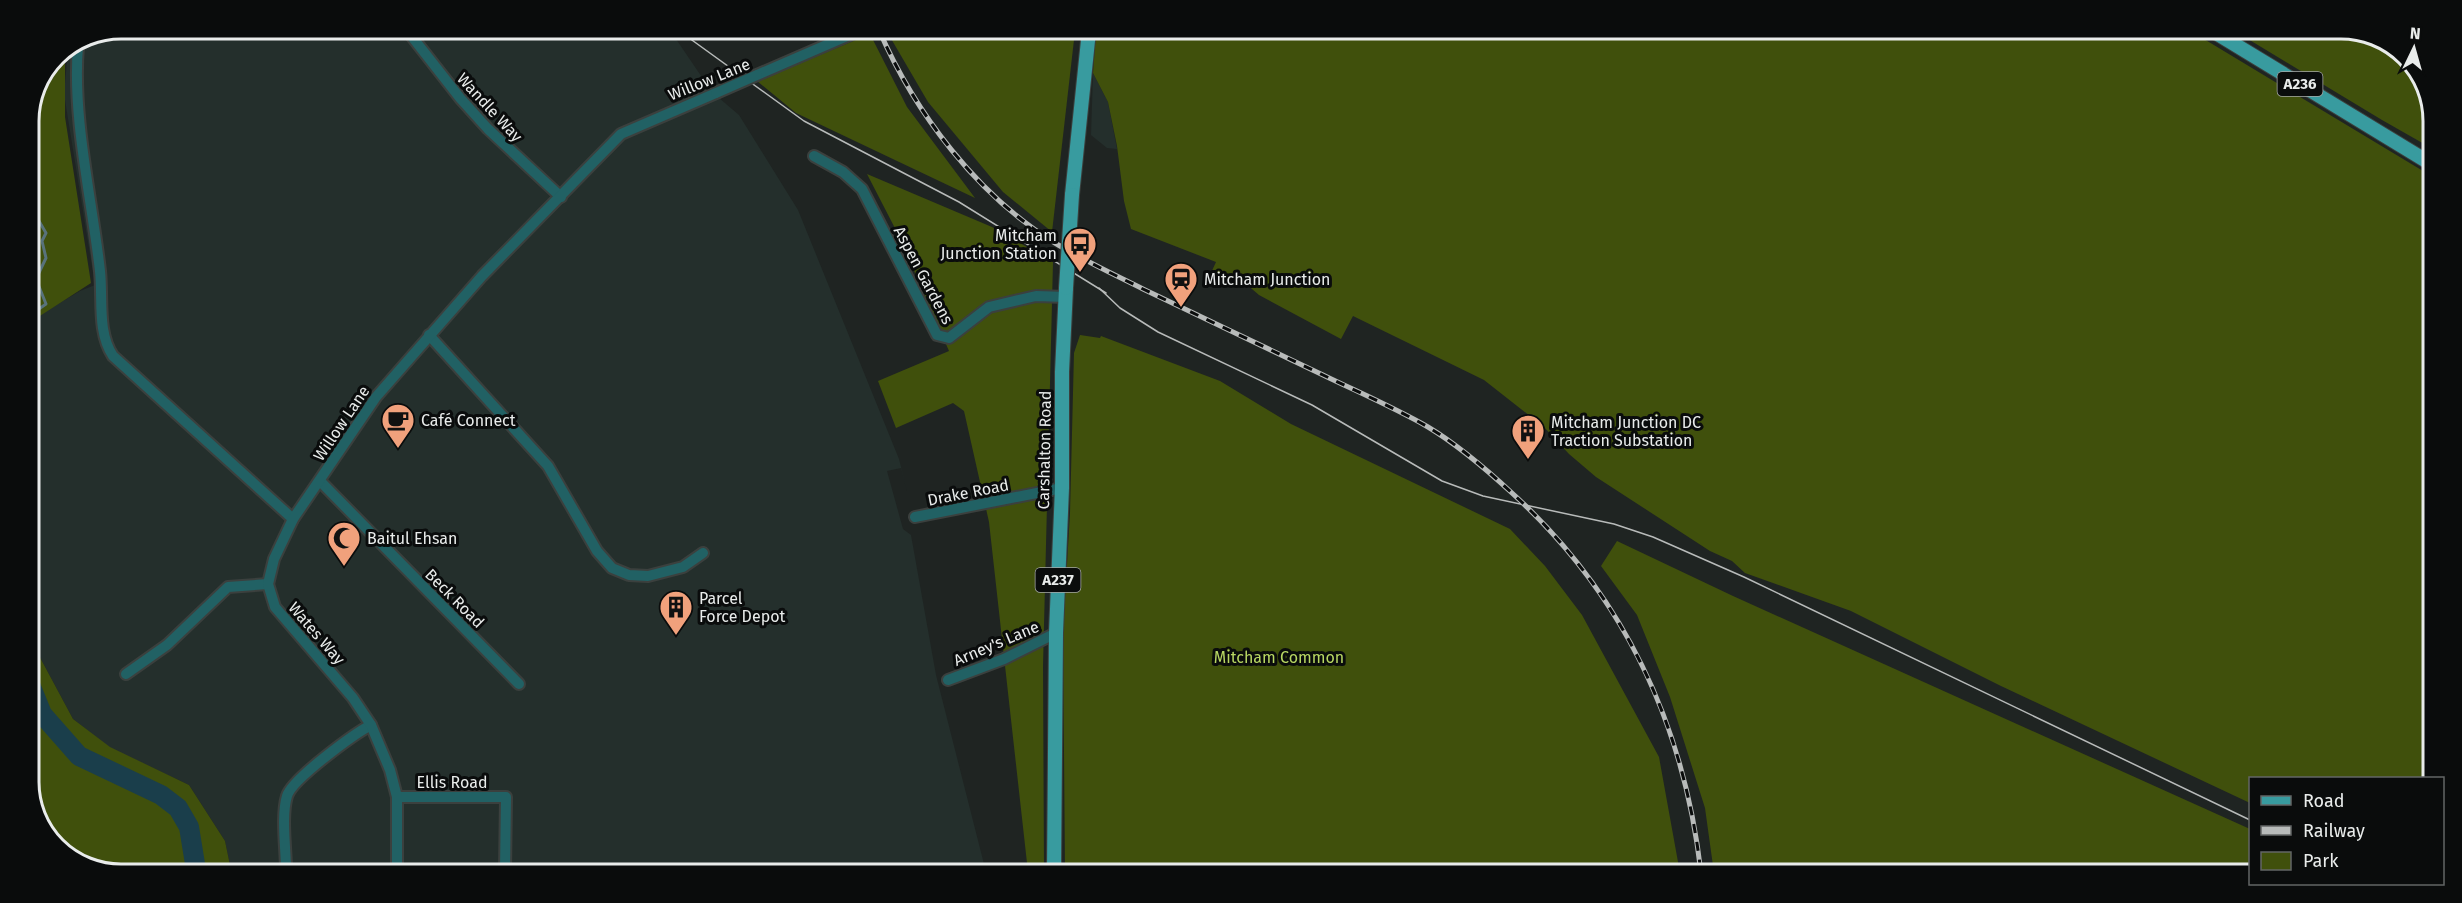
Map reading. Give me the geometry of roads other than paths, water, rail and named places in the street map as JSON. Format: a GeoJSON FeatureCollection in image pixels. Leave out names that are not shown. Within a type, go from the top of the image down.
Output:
{"type":"FeatureCollection","features":[{"type":"Feature","properties":{"kind":"main road","name":"Carshalton Road"},"geometry":{"type":"LineString","coordinates":[[1054,864],[1056,633],[1062,488],[1062,372],[1072,195],[1088,39]]}},
{"type":"Feature","properties":{"kind":"main road","name":"A236"},"geometry":{"type":"LineString","coordinates":[[2226,39],[2423,159]]}},
{"type":"Feature","properties":{"kind":"street","name":"Wandle Way"},"geometry":{"type":"LineString","coordinates":[[414,39],[460,99],[488,129],[561,197]]}},
{"type":"Feature","properties":{"kind":"street","name":"Willow Lane"},"geometry":{"type":"LineString","coordinates":[[293,519],[376,397],[482,276],[561,197],[612,141],[648,120],[840,39]]}},
{"type":"Feature","properties":{"kind":"street"},"geometry":{"type":"LineString","coordinates":[[78,52],[80,110],[89,202],[100,272],[105,342],[113,356],[293,519],[274,559],[268,584],[228,587],[168,645],[126,674]]}},
{"type":"Feature","properties":{"kind":"street","name":"Aspen Gardens"},"geometry":{"type":"LineString","coordinates":[[814,156],[843,172],[862,189],[937,334],[949,338],[989,307],[1036,296],[1066,293]]}},
{"type":"Feature","properties":{"kind":"street"},"geometry":{"type":"LineString","coordinates":[[429,335],[548,466],[597,551],[612,568],[629,575],[648,576],[683,567],[704,554]]}},
{"type":"Feature","properties":{"kind":"street","name":"Beck Road"},"geometry":{"type":"LineString","coordinates":[[320,481],[519,684]]}},
{"type":"Feature","properties":{"kind":"street","name":"Drake Road"},"geometry":{"type":"LineString","coordinates":[[915,517],[1062,488]]}},
{"type":"Feature","properties":{"kind":"street","name":"Wates Way"},"geometry":{"type":"LineString","coordinates":[[268,584],[272,601],[279,614],[353,698],[371,725],[390,770],[397,797],[397,864]]}},
{"type":"Feature","properties":{"kind":"street","name":"Arney's Lane"},"geometry":{"type":"LineString","coordinates":[[948,680],[1004,659],[1056,633]]}},
{"type":"Feature","properties":{"kind":"street"},"geometry":{"type":"LineString","coordinates":[[286,864],[285,812],[289,792],[307,772],[371,725]]}},
{"type":"Feature","properties":{"kind":"street","name":"Ellis Road"},"geometry":{"type":"LineString","coordinates":[[397,797],[506,796],[505,864]]}},
{"type":"Feature","properties":{"kind":"waterway"},"geometry":{"type":"LineString","coordinates":[[39,221],[46,233],[42,241],[46,258],[39,273]]}},
{"type":"Feature","properties":{"kind":"waterway"},"geometry":{"type":"LineString","coordinates":[[39,286],[46,304],[39,309]]}},
{"type":"Feature","properties":{"kind":"waterway"},"geometry":{"type":"LineString","coordinates":[[39,707],[42,714],[79,756],[161,795],[178,808],[189,827],[195,864]]}},
{"type":"Feature","properties":{"kind":"tram line"},"geometry":{"type":"LineString","coordinates":[[690,39],[804,121],[959,202],[1106,293]]}},
{"type":"Feature","properties":{"kind":"tram line"},"geometry":{"type":"LineString","coordinates":[[1099,288],[1120,308],[1158,332],[1312,405],[1442,481],[1483,496],[1614,524],[1653,537],[1744,577],[2249,820]]}},
{"type":"Feature","properties":{"kind":"railway"},"geometry":{"type":"LineString","coordinates":[[883,39],[911,92],[951,150],[1000,201],[1027,223],[1055,243],[1098,267],[1428,427],[1482,466],[1551,532],[1586,574],[1616,618],[1642,665],[1663,714],[1680,765],[1693,818],[1700,864]]}},
{"type":"Feature","properties":{"kind":"place","name":"Mitcham Junction Station"},"geometry":{"type":"Point","coordinates":[1080,273]}},
{"type":"Feature","properties":{"kind":"place","name":"Mitcham Junction"},"geometry":{"type":"Point","coordinates":[1181,308]}},
{"type":"Feature","properties":{"kind":"place","name":"Café Connect"},"geometry":{"type":"Point","coordinates":[398,449]}},
{"type":"Feature","properties":{"kind":"place","name":"Mitcham Junction DC Traction Substation"},"geometry":{"type":"Point","coordinates":[1528,460]}},
{"type":"Feature","properties":{"kind":"place","name":"Baitul Ehsan"},"geometry":{"type":"Point","coordinates":[344,567]}},
{"type":"Feature","properties":{"kind":"place","name":"Parcel Force Depot"},"geometry":{"type":"Point","coordinates":[676,636]}},
{"type":"Feature","properties":{"kind":"park label","name":"Mitcham Common"},"geometry":{"type":"Point","coordinates":[1279,657]}}]}
